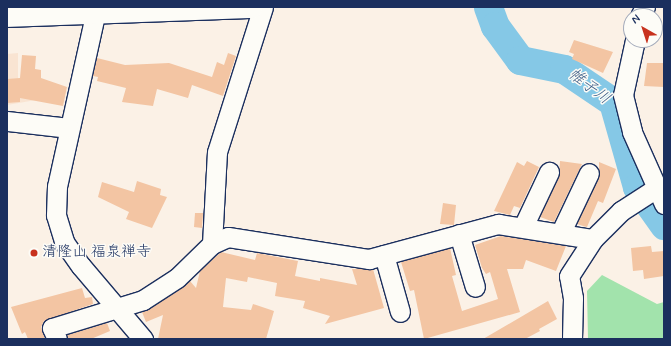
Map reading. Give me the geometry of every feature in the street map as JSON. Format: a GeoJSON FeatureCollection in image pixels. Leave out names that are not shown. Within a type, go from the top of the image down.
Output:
{"type":"FeatureCollection","features":[{"type":"Feature","properties":{"kind":"highway"},"geometry":{"type":"LineString","coordinates":[[7,16],[95,15],[252,7]]}},
{"type":"Feature","properties":{"kind":"street"},"geometry":{"type":"LineString","coordinates":[[212,244],[217,152],[263,7]]}},
{"type":"Feature","properties":{"kind":"street"},"geometry":{"type":"LineString","coordinates":[[95,15],[57,186],[56,215],[64,242],[114,309],[143,339]]}},
{"type":"Feature","properties":{"kind":"street"},"geometry":{"type":"LineString","coordinates":[[572,339],[573,298],[569,276],[593,239],[650,197],[623,95],[633,48]]}},
{"type":"Feature","properties":{"kind":"street"},"geometry":{"type":"LineString","coordinates":[[7,121],[69,128]]}},
{"type":"Feature","properties":{"kind":"street"},"geometry":{"type":"LineString","coordinates":[[523,227],[548,172]]}},
{"type":"Feature","properties":{"kind":"street"},"geometry":{"type":"LineString","coordinates":[[561,232],[589,173]]}},
{"type":"Feature","properties":{"kind":"street"},"geometry":{"type":"LineString","coordinates":[[57,339],[52,328],[114,309],[159,291],[212,244],[228,237],[346,258],[369,259],[498,224],[561,232],[593,239]]}},
{"type":"Feature","properties":{"kind":"street"},"geometry":{"type":"LineString","coordinates":[[459,234],[475,287]]}},
{"type":"Feature","properties":{"kind":"street"},"geometry":{"type":"LineString","coordinates":[[384,255],[400,312]]}},
{"type":"Feature","properties":{"kind":"shaded area"},"geometry":{"type":"Polygon","coordinates":[[[18,53],[18,87],[36,100],[7,105],[7,54],[18,53]]]}},
{"type":"Feature","properties":{"kind":"green space"},"geometry":{"type":"Polygon","coordinates":[[[602,275],[657,304],[664,302],[664,339],[588,339],[587,291],[602,275]]]}},
{"type":"Feature","properties":{"kind":"building"},"geometry":{"type":"Polygon","coordinates":[[[574,40],[613,52],[603,73],[572,59],[574,54],[569,52],[574,40]]]}},
{"type":"Feature","properties":{"kind":"building"},"geometry":{"type":"Polygon","coordinates":[[[228,53],[236,56],[223,96],[192,85],[188,98],[157,89],[153,106],[122,102],[126,88],[97,81],[98,77],[93,76],[97,58],[125,65],[169,63],[212,77],[217,62],[224,65],[228,53]]]}},
{"type":"Feature","properties":{"kind":"building"},"geometry":{"type":"Polygon","coordinates":[[[22,55],[36,56],[35,69],[41,70],[41,78],[67,87],[63,106],[20,98],[20,102],[7,103],[7,79],[20,78],[22,55]]]}},
{"type":"Feature","properties":{"kind":"building"},"geometry":{"type":"Polygon","coordinates":[[[647,63],[664,63],[664,87],[644,86],[647,63]]]}},
{"type":"Feature","properties":{"kind":"building"},"geometry":{"type":"Polygon","coordinates":[[[527,161],[539,167],[520,208],[514,206],[510,215],[494,211],[517,162],[524,166],[527,161]]]}},
{"type":"Feature","properties":{"kind":"building"},"geometry":{"type":"Polygon","coordinates":[[[560,161],[582,164],[554,222],[540,217],[559,177],[560,161]]]}},
{"type":"Feature","properties":{"kind":"building"},"geometry":{"type":"Polygon","coordinates":[[[599,162],[616,169],[603,203],[598,201],[587,227],[577,224],[599,178],[599,162]]]}},
{"type":"Feature","properties":{"kind":"building"},"geometry":{"type":"Polygon","coordinates":[[[137,181],[161,189],[160,195],[167,197],[152,228],[126,219],[129,212],[98,197],[102,182],[134,192],[137,181]]]}},
{"type":"Feature","properties":{"kind":"building"},"geometry":{"type":"Polygon","coordinates":[[[443,203],[456,205],[454,225],[440,224],[443,203]]]}},
{"type":"Feature","properties":{"kind":"building"},"geometry":{"type":"Polygon","coordinates":[[[195,213],[203,213],[202,228],[194,227],[195,213]]]}},
{"type":"Feature","properties":{"kind":"building"},"geometry":{"type":"Polygon","coordinates":[[[501,236],[566,246],[556,271],[526,260],[523,269],[507,269],[520,312],[424,339],[414,290],[410,291],[401,262],[450,248],[456,275],[452,276],[462,311],[498,299],[490,272],[486,274],[482,268],[475,245],[501,236]]]}},
{"type":"Feature","properties":{"kind":"building"},"geometry":{"type":"Polygon","coordinates":[[[651,246],[652,252],[664,251],[664,276],[644,279],[643,270],[633,271],[631,248],[651,246]]]}},
{"type":"Feature","properties":{"kind":"building"},"geometry":{"type":"Polygon","coordinates":[[[221,252],[255,260],[257,253],[298,261],[295,276],[320,281],[320,278],[357,285],[352,269],[373,269],[384,308],[325,324],[330,316],[303,308],[305,301],[275,296],[277,283],[248,277],[247,282],[226,278],[223,307],[251,310],[253,304],[274,311],[266,339],[158,339],[163,315],[146,322],[142,312],[190,281],[196,288],[200,271],[221,252]]]}},
{"type":"Feature","properties":{"kind":"building"},"geometry":{"type":"Polygon","coordinates":[[[82,288],[85,298],[92,297],[93,304],[44,321],[41,327],[45,339],[28,339],[25,332],[22,334],[11,307],[82,288]]]}},
{"type":"Feature","properties":{"kind":"building"},"geometry":{"type":"Polygon","coordinates":[[[548,301],[557,319],[539,329],[540,331],[525,339],[483,339],[548,301]]]}},
{"type":"Feature","properties":{"kind":"building"},"geometry":{"type":"Polygon","coordinates":[[[107,323],[110,331],[91,339],[68,339],[67,335],[107,323]]]}},
{"type":"Feature","properties":{"kind":"waterway","name":"帷子川"},"geometry":{"type":"LineString","coordinates":[[488,7],[495,26],[520,60],[564,69],[613,102],[637,187],[664,225]]}},
{"type":"Feature","properties":{"kind":"place","name":"清隆山 福泉禅寺"},"geometry":{"type":"Point","coordinates":[34,253]}}]}
